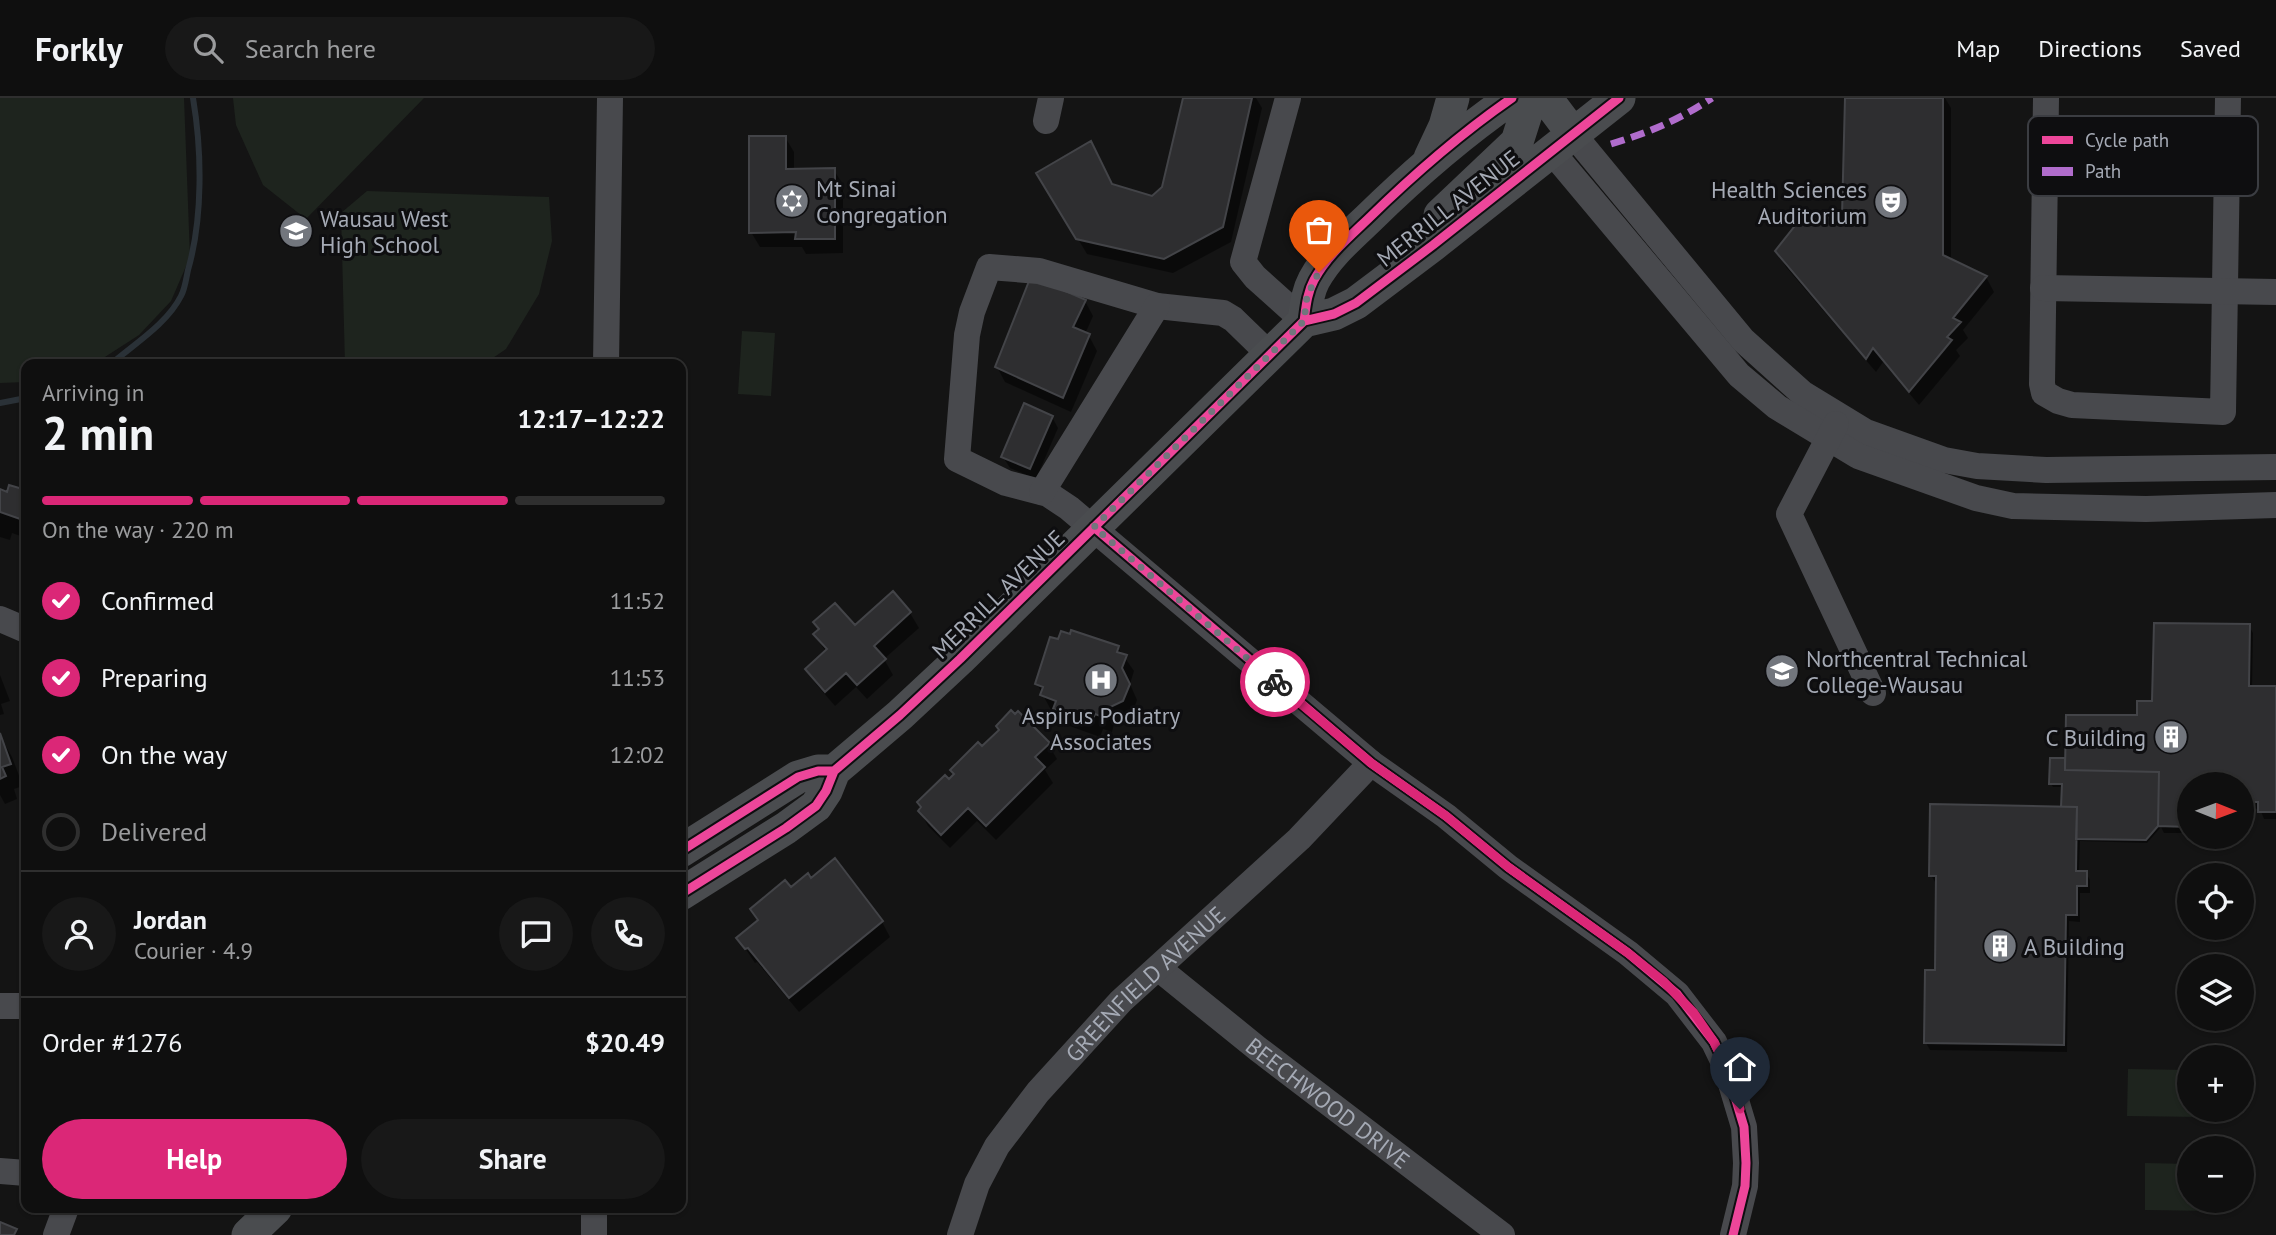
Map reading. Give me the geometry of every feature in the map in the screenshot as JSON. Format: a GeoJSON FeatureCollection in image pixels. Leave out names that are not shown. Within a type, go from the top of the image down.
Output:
{"type":"FeatureCollection","features":[{"type":"Feature","properties":{"kind":"main road"},"geometry":{"type":"LineString","coordinates":[[1427,164],[1445,126],[1453,98]]}},
{"type":"Feature","properties":{"kind":"main road"},"geometry":{"type":"LineString","coordinates":[[1356,303],[1440,215],[1514,146],[1544,112],[1619,98]]}},
{"type":"Feature","properties":{"kind":"main road","name":"MERRILL AVENUE"},"geometry":{"type":"LineString","coordinates":[[1304,321],[1309,291],[1325,264],[1345,241],[1427,164],[1472,127],[1544,112]]}},
{"type":"Feature","properties":{"kind":"main road","name":"MERRILL AVENUE"},"geometry":{"type":"LineString","coordinates":[[686,891],[810,811],[823,797],[834,771],[915,701],[1269,354],[1304,321],[1334,314],[1356,303],[1544,112]]}},
{"type":"Feature","properties":{"kind":"main road"},"geometry":{"type":"LineString","coordinates":[[695,833],[798,777],[813,772],[834,771]]}},
{"type":"Feature","properties":{"kind":"main road"},"geometry":{"type":"LineString","coordinates":[[248,1235],[271,1213]]}},
{"type":"Feature","properties":{"kind":"street"},"geometry":{"type":"LineString","coordinates":[[606,359],[610,98]]}},
{"type":"Feature","properties":{"kind":"street"},"geometry":{"type":"LineString","coordinates":[[1288,98],[1242,262],[1304,321]]}},
{"type":"Feature","properties":{"kind":"street"},"geometry":{"type":"LineString","coordinates":[[2046,98],[2046,116]]}},
{"type":"Feature","properties":{"kind":"street"},"geometry":{"type":"LineString","coordinates":[[2228,98],[2228,116]]}},
{"type":"Feature","properties":{"kind":"street"},"geometry":{"type":"LineString","coordinates":[[1544,112],[1743,340],[1858,456],[1976,498],[2013,506],[2146,509],[2276,505]]}},
{"type":"Feature","properties":{"kind":"street"},"geometry":{"type":"LineString","coordinates":[[2044,196],[2044,393],[2072,405],[2223,412],[2226,196]]}},
{"type":"Feature","properties":{"kind":"street"},"geometry":{"type":"LineString","coordinates":[[1269,354],[1228,315],[1157,306],[1048,273],[989,267],[975,302],[967,335],[957,459],[1006,483],[1042,492],[1069,508],[1371,763],[1446,816],[1508,867],[1663,981],[1694,1013],[1714,1042],[1726,1067],[1744,1127],[1745,1186],[1733,1235]]}},
{"type":"Feature","properties":{"kind":"street"},"geometry":{"type":"LineString","coordinates":[[2043,288],[2276,292]]}},
{"type":"Feature","properties":{"kind":"street"},"geometry":{"type":"LineString","coordinates":[[1042,492],[1157,306]]}},
{"type":"Feature","properties":{"kind":"street"},"geometry":{"type":"LineString","coordinates":[[1834,429],[1894,443],[1944,460],[1977,466],[2084,470],[2276,467]]}},
{"type":"Feature","properties":{"kind":"street"},"geometry":{"type":"LineString","coordinates":[[1834,429],[1789,514],[1873,693]]}},
{"type":"Feature","properties":{"kind":"street"},"geometry":{"type":"LineString","coordinates":[[0,619],[21,628]]}},
{"type":"Feature","properties":{"kind":"street","name":"GREENFIELD AVENUE"},"geometry":{"type":"LineString","coordinates":[[960,1235],[977,1184],[997,1146],[1018,1116],[1097,1026],[1299,839],[1371,763]]}},
{"type":"Feature","properties":{"kind":"street","name":"BEECHWOOD DRIVE"},"geometry":{"type":"LineString","coordinates":[[1158,968],[1269,1058],[1502,1235]]}},
{"type":"Feature","properties":{"kind":"street"},"geometry":{"type":"LineString","coordinates":[[0,1006],[21,1006]]}},
{"type":"Feature","properties":{"kind":"street"},"geometry":{"type":"LineString","coordinates":[[0,1171],[21,1173]]}},
{"type":"Feature","properties":{"kind":"street"},"geometry":{"type":"LineString","coordinates":[[56,1235],[64,1213]]}},
{"type":"Feature","properties":{"kind":"street"},"geometry":{"type":"LineString","coordinates":[[594,1213],[594,1235]]}},
{"type":"Feature","properties":{"kind":"shaded area"},"geometry":{"type":"Polygon","coordinates":[[[0,98],[184,98],[190,257],[171,301],[139,335],[102,359],[21,359],[21,382],[0,383],[0,98]]]}},
{"type":"Feature","properties":{"kind":"shaded area"},"geometry":{"type":"Polygon","coordinates":[[[233,98],[424,98],[306,219],[263,185],[236,125],[233,98]]]}},
{"type":"Feature","properties":{"kind":"shaded area"},"geometry":{"type":"Polygon","coordinates":[[[367,191],[549,197],[552,241],[539,294],[506,349],[491,359],[345,359],[341,213],[367,191]]]}},
{"type":"Feature","properties":{"kind":"shaded area"},"geometry":{"type":"Polygon","coordinates":[[[742,331],[775,333],[771,396],[738,394],[742,331]]]}},
{"type":"Feature","properties":{"kind":"shaded area"},"geometry":{"type":"Polygon","coordinates":[[[2128,1069],[2177,1070],[2177,1117],[2127,1116],[2128,1069]]]}},
{"type":"Feature","properties":{"kind":"shaded area"},"geometry":{"type":"Polygon","coordinates":[[[2145,1163],[2177,1164],[2177,1210],[2145,1210],[2145,1163]]]}},
{"type":"Feature","properties":{"kind":"building"},"geometry":{"type":"Polygon","coordinates":[[[1183,98],[1252,98],[1223,227],[1164,259],[1076,239],[1036,173],[1091,141],[1112,184],[1152,196],[1162,187],[1183,98]]]}},
{"type":"Feature","properties":{"kind":"building"},"geometry":{"type":"Polygon","coordinates":[[[1845,98],[1943,98],[1943,255],[1987,276],[1953,318],[1961,322],[1947,337],[1952,340],[1909,392],[1873,348],[1866,359],[1775,251],[1806,212],[1822,225],[1834,210],[1842,216],[1845,98]]]}},
{"type":"Feature","properties":{"kind":"building","name":"Mt Sinai Congregation"},"geometry":{"type":"Polygon","coordinates":[[[749,136],[786,136],[786,169],[835,168],[835,239],[795,239],[796,232],[749,233],[749,136]]]}},
{"type":"Feature","properties":{"kind":"building"},"geometry":{"type":"Polygon","coordinates":[[[1031,276],[1086,300],[1073,327],[1090,334],[1063,398],[995,367],[1031,276]]]}},
{"type":"Feature","properties":{"kind":"building"},"geometry":{"type":"Polygon","coordinates":[[[1024,403],[1053,416],[1030,469],[1001,457],[1024,403]]]}},
{"type":"Feature","properties":{"kind":"building"},"geometry":{"type":"Polygon","coordinates":[[[9,485],[21,489],[21,519],[0,512],[0,489],[7,492],[9,485]]]}},
{"type":"Feature","properties":{"kind":"building"},"geometry":{"type":"Polygon","coordinates":[[[893,591],[911,612],[874,646],[886,659],[857,685],[846,673],[825,692],[805,669],[827,649],[813,634],[819,629],[813,622],[835,603],[855,625],[893,591]]]}},
{"type":"Feature","properties":{"kind":"building","name":"C Building"},"geometry":{"type":"Polygon","coordinates":[[[2154,623],[2250,624],[2249,686],[2276,686],[2276,812],[2258,812],[2258,802],[2254,802],[2254,772],[2177,772],[2177,827],[2158,826],[2159,772],[2065,770],[2066,715],[2137,715],[2137,701],[2152,701],[2154,623]]]}},
{"type":"Feature","properties":{"kind":"building"},"geometry":{"type":"Polygon","coordinates":[[[1071,630],[1119,646],[1117,652],[1127,655],[1122,668],[1130,684],[1123,701],[1106,709],[1103,717],[1095,714],[1092,722],[1053,709],[1056,701],[1040,695],[1043,687],[1035,684],[1050,637],[1058,639],[1061,631],[1070,634],[1071,630]]]}},
{"type":"Feature","properties":{"kind":"building"},"geometry":{"type":"Polygon","coordinates":[[[1011,710],[1015,714],[1018,711],[1050,743],[1035,757],[1045,767],[986,826],[968,808],[941,835],[918,811],[921,807],[917,802],[945,775],[949,779],[954,774],[950,770],[978,742],[982,746],[999,730],[996,726],[1011,710]]]}},
{"type":"Feature","properties":{"kind":"building"},"geometry":{"type":"Polygon","coordinates":[[[0,733],[11,764],[2,767],[6,776],[0,779],[0,733]]]}},
{"type":"Feature","properties":{"kind":"building"},"geometry":{"type":"Polygon","coordinates":[[[2050,758],[2065,758],[2065,770],[2159,772],[2158,826],[2146,840],[2076,839],[2077,807],[2061,807],[2062,784],[2049,784],[2050,758]]]}},
{"type":"Feature","properties":{"kind":"building","name":"A Building"},"geometry":{"type":"Polygon","coordinates":[[[1930,804],[2077,807],[2076,871],[2087,871],[2087,886],[2077,886],[2077,915],[2066,915],[2064,1045],[1924,1043],[1925,970],[1935,970],[1936,876],[1929,876],[1930,804]]]}},
{"type":"Feature","properties":{"kind":"building"},"geometry":{"type":"Polygon","coordinates":[[[835,858],[883,921],[789,998],[748,948],[745,949],[736,938],[758,920],[750,909],[785,880],[791,887],[808,873],[811,878],[835,858]]]}},
{"type":"Feature","properties":{"kind":"building"},"geometry":{"type":"Polygon","coordinates":[[[0,1222],[17,1229],[14,1235],[0,1235],[0,1222]]]}},
{"type":"Feature","properties":{"kind":"waterway"},"geometry":{"type":"LineString","coordinates":[[117,359],[159,325],[184,290],[199,207],[198,140],[193,98]]}},
{"type":"Feature","properties":{"kind":"waterway"},"geometry":{"type":"LineString","coordinates":[[0,403],[21,399]]}},
{"type":"Feature","properties":{"kind":"marked path"},"geometry":{"type":"LineString","coordinates":[[1611,144],[1664,125],[1712,98]]}},
{"type":"Feature","properties":{"kind":"cycle path"},"geometry":{"type":"LineString","coordinates":[[1304,321],[1312,285],[1319,271],[1338,248],[1437,156],[1512,98]]}},
{"type":"Feature","properties":{"kind":"cycle path"},"geometry":{"type":"LineString","coordinates":[[686,891],[816,806],[834,771],[960,659],[1304,321],[1334,314],[1356,303],[1619,98]]}},
{"type":"Feature","properties":{"kind":"cycle path"},"geometry":{"type":"LineString","coordinates":[[1094,527],[1371,763],[1446,816],[1508,867],[1628,953],[1677,994],[1714,1042],[1726,1067],[1744,1127],[1745,1186],[1733,1235]]}},
{"type":"Feature","properties":{"kind":"cycle path"},"geometry":{"type":"LineString","coordinates":[[686,848],[798,777],[818,771],[834,771]]}},
{"type":"Feature","properties":{"kind":"way so far"},"geometry":{"type":"LineString","coordinates":[[1275,682],[1094,527],[1304,321],[1307,296],[1319,272]]}},
{"type":"Feature","properties":{"kind":"place","name":"Mt Sinai Congregation"},"geometry":{"type":"Point","coordinates":[792,201]}},
{"type":"Feature","properties":{"kind":"place","name":"Health Sciences Auditorium"},"geometry":{"type":"Point","coordinates":[1891,202]}},
{"type":"Feature","properties":{"kind":"place","name":"Wausau West High School"},"geometry":{"type":"Point","coordinates":[296,231]}},
{"type":"Feature","properties":{"kind":"place","name":"Northcentral Technical College-Wausau"},"geometry":{"type":"Point","coordinates":[1782,671]}},
{"type":"Feature","properties":{"kind":"place","name":"Aspirus Podiatry Associates"},"geometry":{"type":"Point","coordinates":[1101,680]}},
{"type":"Feature","properties":{"kind":"place","name":"C Building"},"geometry":{"type":"Point","coordinates":[2171,737]}},
{"type":"Feature","properties":{"kind":"place","name":"A Building"},"geometry":{"type":"Point","coordinates":[2000,946]}},
{"type":"Feature","properties":{"kind":"route"},"geometry":{"type":"LineString","coordinates":[[1275,682],[1371,763],[1446,816],[1508,867],[1663,981],[1694,1013],[1714,1042],[1726,1067],[1740,1109]]}}]}
